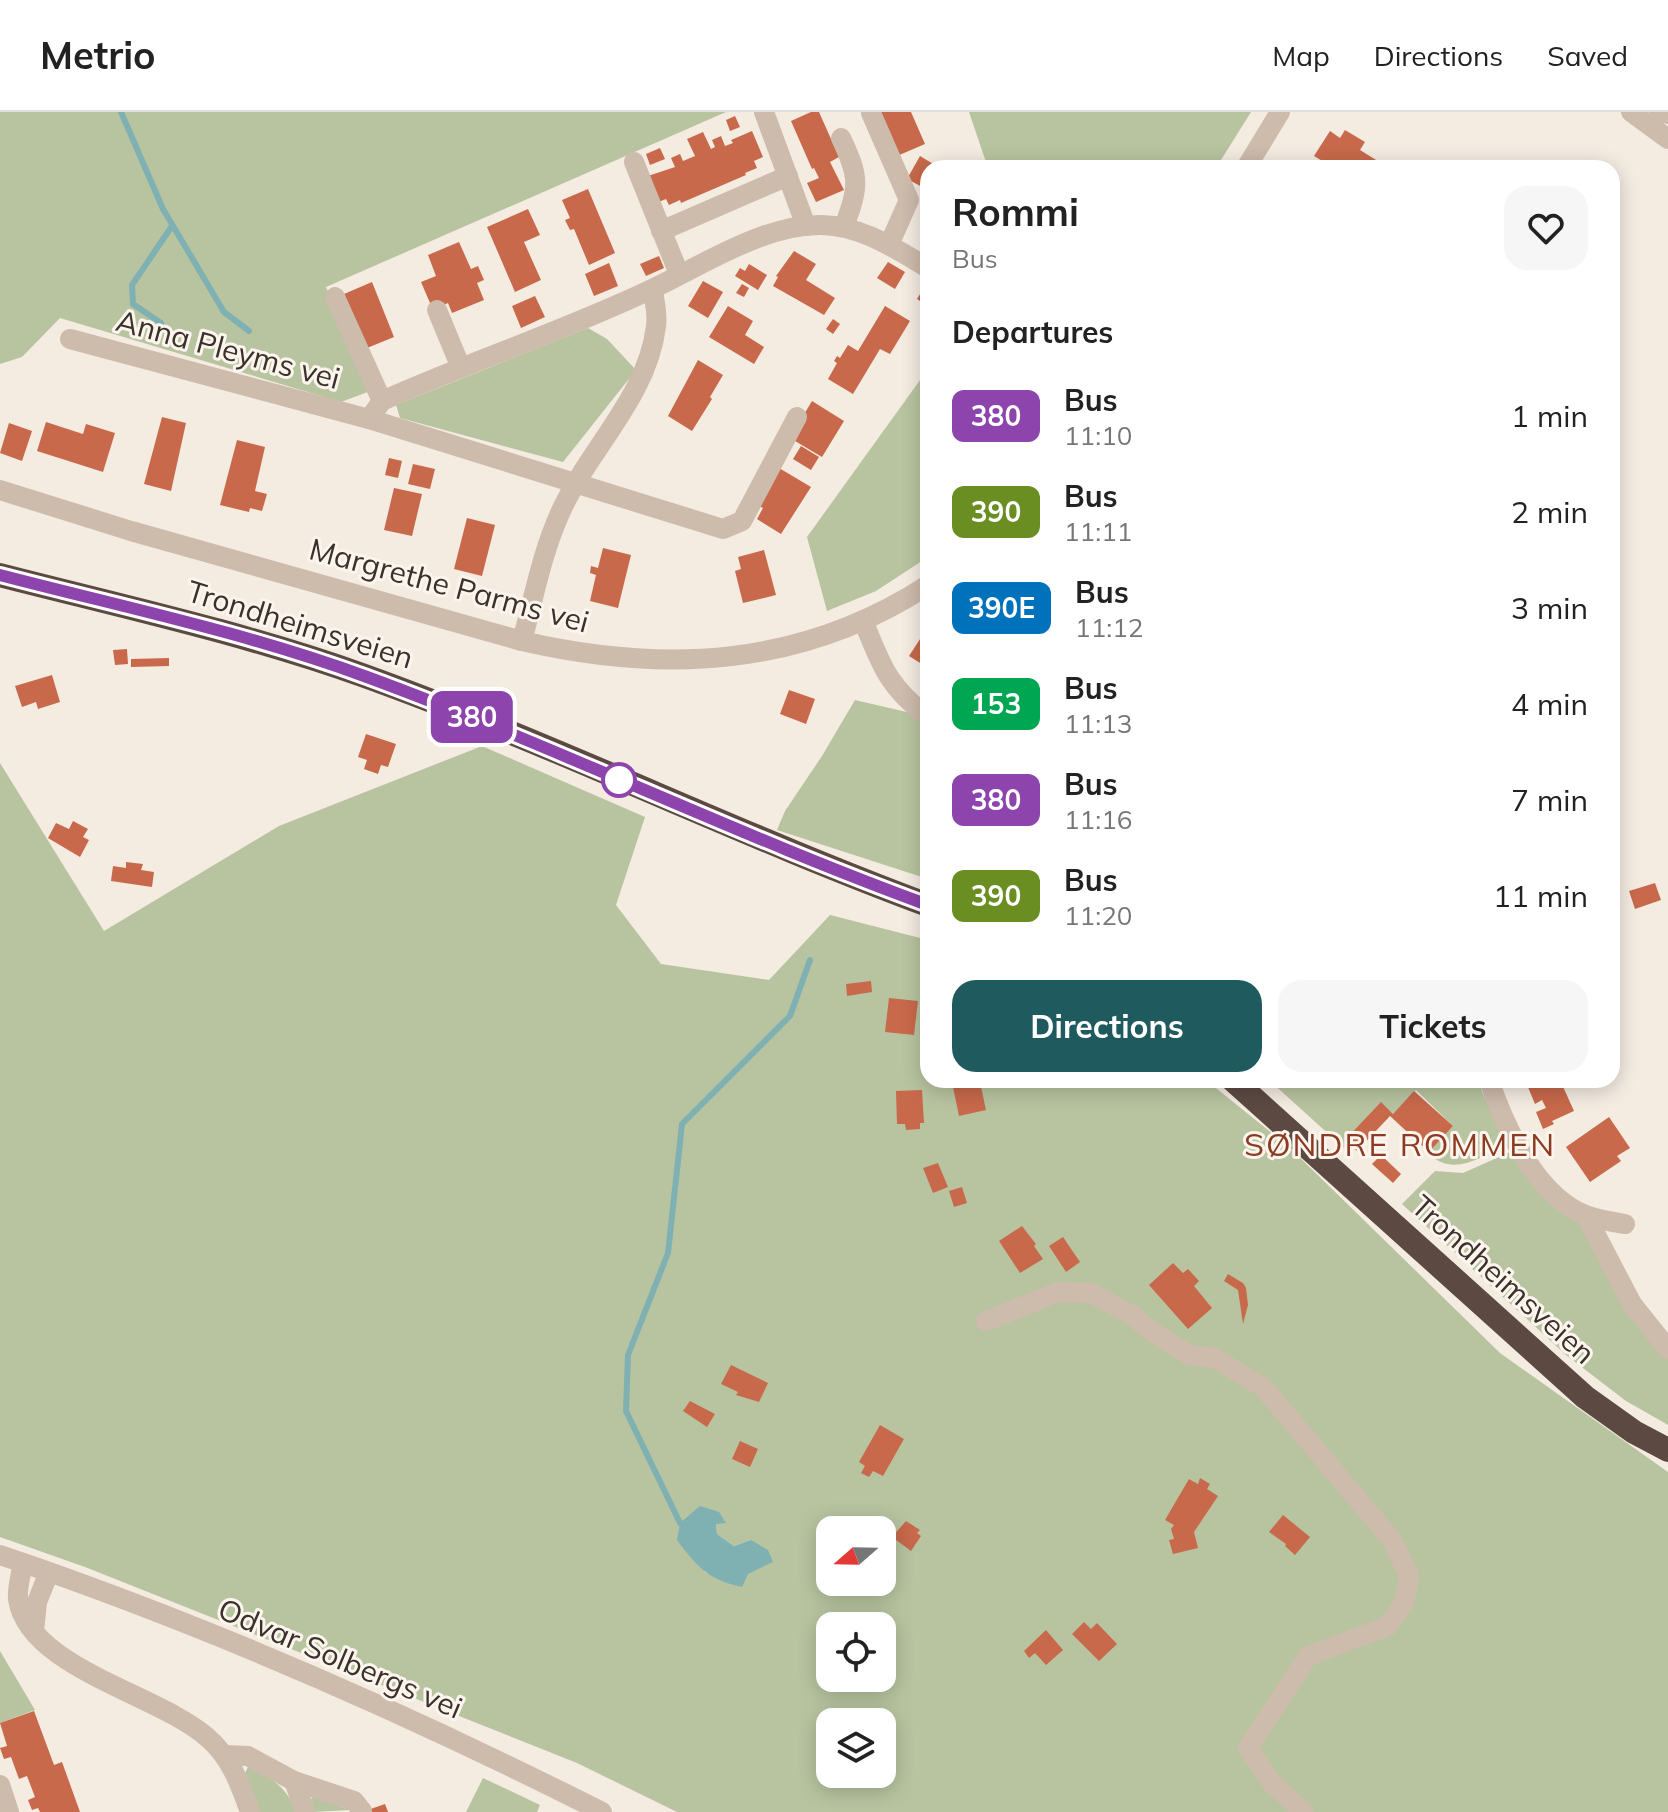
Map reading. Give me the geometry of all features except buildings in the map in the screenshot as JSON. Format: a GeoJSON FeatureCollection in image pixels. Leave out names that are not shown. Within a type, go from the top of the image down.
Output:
{"type":"FeatureCollection","features":[{"type":"Feature","properties":{"kind":"highway","name":"Trondheimsveien"},"geometry":{"type":"LineString","coordinates":[[0,575],[271,645],[365,676],[478,720],[814,862],[920,902]]}},
{"type":"Feature","properties":{"kind":"highway","name":"Trondheimsveien"},"geometry":{"type":"LineString","coordinates":[[1242,1088],[1585,1397],[1623,1425],[1668,1450]]}},
{"type":"Feature","properties":{"kind":"street"},"geometry":{"type":"LineString","coordinates":[[764,112],[806,226]]}},
{"type":"Feature","properties":{"kind":"street"},"geometry":{"type":"LineString","coordinates":[[1251,160],[1280,112]]}},
{"type":"Feature","properties":{"kind":"street"},"geometry":{"type":"LineString","coordinates":[[1631,112],[1668,139]]}},
{"type":"Feature","properties":{"kind":"street"},"geometry":{"type":"LineString","coordinates":[[1659,112],[1668,114]]}},
{"type":"Feature","properties":{"kind":"street"},"geometry":{"type":"LineString","coordinates":[[871,113],[909,200],[889,245]]}},
{"type":"Feature","properties":{"kind":"street"},"geometry":{"type":"LineString","coordinates":[[841,138],[857,175],[853,202],[844,227]]}},
{"type":"Feature","properties":{"kind":"street"},"geometry":{"type":"LineString","coordinates":[[634,162],[679,274]]}},
{"type":"Feature","properties":{"kind":"street"},"geometry":{"type":"LineString","coordinates":[[661,231],[788,176]]}},
{"type":"Feature","properties":{"kind":"street"},"geometry":{"type":"LineString","coordinates":[[382,401],[653,289],[748,243],[806,226],[844,227],[873,236],[920,263]]}},
{"type":"Feature","properties":{"kind":"street"},"geometry":{"type":"LineString","coordinates":[[522,641],[550,539],[574,484],[634,390],[650,356],[657,323],[653,289]]}},
{"type":"Feature","properties":{"kind":"street","name":"Anna Pleyms vei"},"geometry":{"type":"LineString","coordinates":[[335,297],[382,401],[369,419]]}},
{"type":"Feature","properties":{"kind":"street"},"geometry":{"type":"LineString","coordinates":[[437,310],[461,368]]}},
{"type":"Feature","properties":{"kind":"street","name":"Anna Pleyms vei"},"geometry":{"type":"LineString","coordinates":[[70,339],[369,419],[723,529],[742,521],[797,417]]}},
{"type":"Feature","properties":{"kind":"street","name":"Margrethe Parms vei"},"geometry":{"type":"LineString","coordinates":[[0,490],[131,531],[522,641],[585,654],[645,661],[719,659],[781,647],[863,620],[920,589]]}},
{"type":"Feature","properties":{"kind":"street"},"geometry":{"type":"LineString","coordinates":[[863,620],[880,662],[896,690],[920,710]]}},
{"type":"Feature","properties":{"kind":"street"},"geometry":{"type":"LineString","coordinates":[[1492,1088],[1518,1147],[1558,1198],[1586,1216],[1625,1224]]}},
{"type":"Feature","properties":{"kind":"street"},"geometry":{"type":"LineString","coordinates":[[1586,1216],[1632,1304],[1668,1349]]}},
{"type":"Feature","properties":{"kind":"street"},"geometry":{"type":"LineString","coordinates":[[986,1321],[1058,1292],[1091,1293],[1132,1315],[1189,1355],[1214,1358],[1263,1387],[1392,1540],[1409,1576],[1404,1603],[1388,1626],[1308,1656],[1248,1748],[1272,1783],[1303,1812]]}},
{"type":"Feature","properties":{"kind":"street","name":"Odvar Solbergs vei"},"geometry":{"type":"LineString","coordinates":[[0,1555],[198,1630],[382,1708],[602,1812]]}},
{"type":"Feature","properties":{"kind":"street"},"geometry":{"type":"LineString","coordinates":[[23,1563],[18,1600],[22,1613],[42,1642],[70,1662],[193,1725],[225,1755],[238,1778],[250,1812]]}},
{"type":"Feature","properties":{"kind":"street"},"geometry":{"type":"LineString","coordinates":[[34,1631],[37,1602],[49,1572]]}},
{"type":"Feature","properties":{"kind":"street"},"geometry":{"type":"LineString","coordinates":[[225,1755],[248,1756],[294,1781],[354,1801],[362,1811]]}},
{"type":"Feature","properties":{"kind":"street"},"geometry":{"type":"LineString","coordinates":[[294,1781],[305,1812]]}},
{"type":"Feature","properties":{"kind":"street"},"geometry":{"type":"LineString","coordinates":[[0,1785],[9,1812]]}},
{"type":"Feature","properties":{"kind":"green space"},"geometry":{"type":"Polygon","coordinates":[[[0,112],[726,112],[326,287],[373,390],[341,402],[60,318],[22,357],[0,364],[0,112]]]}},
{"type":"Feature","properties":{"kind":"green space"},"geometry":{"type":"Polygon","coordinates":[[[969,112],[1251,112],[1221,160],[985,160],[969,112]]]}},
{"type":"Feature","properties":{"kind":"green space"},"geometry":{"type":"Polygon","coordinates":[[[588,328],[607,339],[636,370],[563,462],[400,418],[396,405],[588,328]]]}},
{"type":"Feature","properties":{"kind":"green space"},"geometry":{"type":"Polygon","coordinates":[[[920,380],[920,562],[876,591],[827,611],[807,537],[920,380]]]}},
{"type":"Feature","properties":{"kind":"green space"},"geometry":{"type":"Polygon","coordinates":[[[855,700],[920,715],[920,876],[777,830],[785,811],[855,700]]]}},
{"type":"Feature","properties":{"kind":"green space"},"geometry":{"type":"Polygon","coordinates":[[[482,746],[645,817],[616,905],[661,964],[769,980],[830,915],[920,938],[920,1088],[1216,1088],[1289,1147],[1500,1353],[1668,1472],[1668,1812],[677,1812],[577,1763],[85,1567],[0,1537],[0,763],[104,931],[279,826],[482,746]],[[701,1506],[705,1573],[751,1540],[734,1546],[717,1534],[716,1524],[701,1506]]]}},
{"type":"Feature","properties":{"kind":"green space"},"geometry":{"type":"Polygon","coordinates":[[[1278,1088],[1481,1088],[1508,1145],[1467,1163],[1447,1164],[1437,1160],[1428,1153],[1453,1126],[1416,1090],[1393,1114],[1382,1105],[1344,1148],[1278,1088]]]}},
{"type":"Feature","properties":{"kind":"green space"},"geometry":{"type":"Polygon","coordinates":[[[1519,1148],[1572,1208],[1668,1349],[1668,1425],[1626,1401],[1566,1355],[1402,1204],[1435,1171],[1463,1173],[1519,1148]]]}},
{"type":"Feature","properties":{"kind":"green space"},"geometry":{"type":"Polygon","coordinates":[[[0,1651],[35,1710],[0,1723],[0,1651]]]}},
{"type":"Feature","properties":{"kind":"green space"},"geometry":{"type":"Polygon","coordinates":[[[248,1767],[278,1784],[296,1812],[259,1812],[245,1773],[248,1767]]]}},
{"type":"Feature","properties":{"kind":"green space"},"geometry":{"type":"Polygon","coordinates":[[[483,1778],[540,1805],[537,1812],[466,1812],[483,1778]]]}},
{"type":"Feature","properties":{"kind":"green space"},"geometry":{"type":"Polygon","coordinates":[[[313,1797],[350,1810],[313,1812],[313,1797]]]}},
{"type":"Feature","properties":{"kind":"water"},"geometry":{"type":"Polygon","coordinates":[[[700,1506],[719,1512],[726,1523],[716,1524],[717,1534],[734,1546],[751,1540],[768,1550],[773,1562],[748,1574],[742,1587],[705,1571],[677,1540],[680,1523],[700,1506]]]}},
{"type":"Feature","properties":{"kind":"waterway"},"geometry":{"type":"LineString","coordinates":[[121,112],[163,209],[224,312],[249,331]]}},
{"type":"Feature","properties":{"kind":"waterway"},"geometry":{"type":"LineString","coordinates":[[161,323],[133,304],[132,285],[172,226]]}},
{"type":"Feature","properties":{"kind":"waterway"},"geometry":{"type":"LineString","coordinates":[[680,1523],[626,1411],[628,1355],[668,1253],[682,1124],[790,1016],[810,960]]}},
{"type":"Feature","properties":{"kind":"bus line","name":"380"},"geometry":{"type":"LineString","coordinates":[[0,575],[323,661],[478,720],[814,862],[920,902]]}},
{"type":"Feature","properties":{"kind":"district","name":"SØNDRE ROMMEN"},"geometry":{"type":"Point","coordinates":[1400,1145]}}]}
